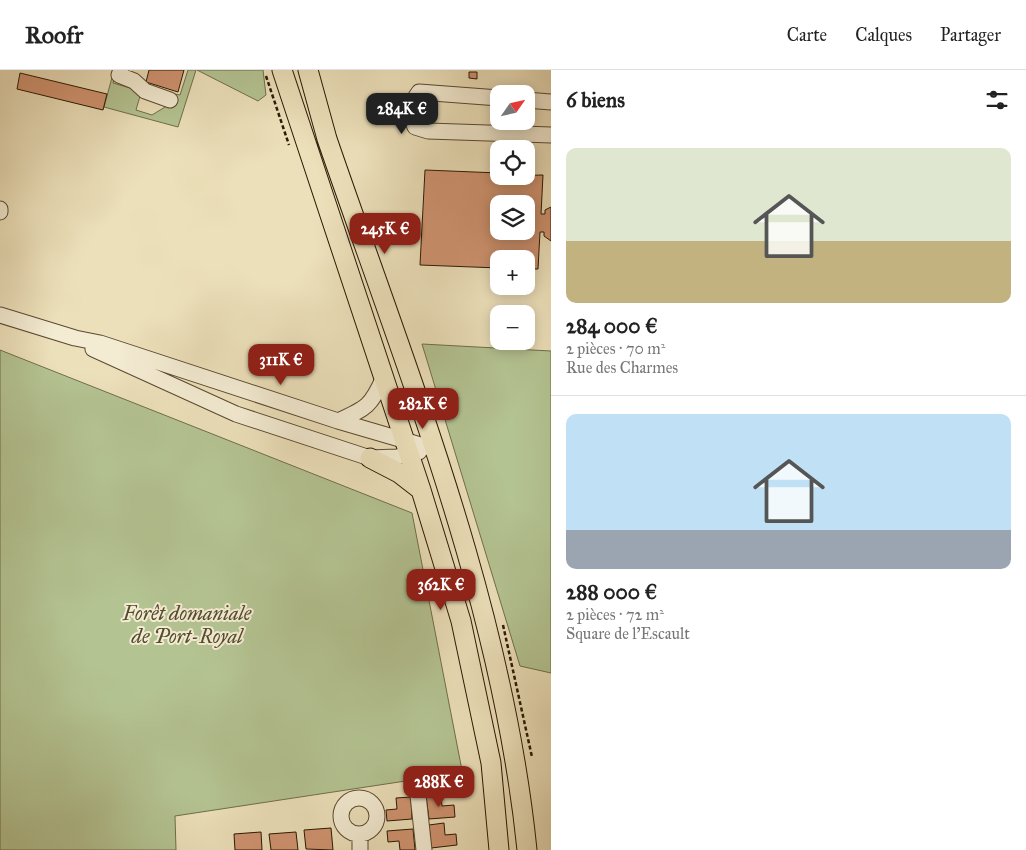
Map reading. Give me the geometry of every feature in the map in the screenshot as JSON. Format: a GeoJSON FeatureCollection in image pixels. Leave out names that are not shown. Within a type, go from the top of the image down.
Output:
{"type":"FeatureCollection","features":[{"type":"Feature","properties":{"kind":"main road"},"geometry":{"type":"LineString","coordinates":[[282,70],[445,563],[467,648],[491,763],[499,850]]}},
{"type":"Feature","properties":{"kind":"main road"},"geometry":{"type":"LineString","coordinates":[[308,70],[327,139],[470,557],[491,637],[509,718],[527,850]]}},
{"type":"Feature","properties":{"kind":"main road"},"geometry":{"type":"LineString","coordinates":[[370,458],[399,473],[421,490]]}},
{"type":"Feature","properties":{"kind":"street"},"geometry":{"type":"LineString","coordinates":[[121,70],[119,75],[134,82],[145,91],[170,100]]}},
{"type":"Feature","properties":{"kind":"street"},"geometry":{"type":"LineString","coordinates":[[490,97],[419,92],[412,101],[411,117],[415,127],[428,131],[551,135]]}},
{"type":"Feature","properties":{"kind":"street"},"geometry":{"type":"LineString","coordinates":[[535,101],[551,102]]}},
{"type":"Feature","properties":{"kind":"street"},"geometry":{"type":"LineString","coordinates":[[0,315],[75,338],[100,343],[338,421],[407,448]]}},
{"type":"Feature","properties":{"kind":"street"},"geometry":{"type":"LineString","coordinates":[[75,338],[97,351],[236,414],[370,458],[407,448],[434,449]]}},
{"type":"Feature","properties":{"kind":"street"},"geometry":{"type":"LineString","coordinates":[[338,421],[364,409],[372,401],[384,376]]}},
{"type":"Feature","properties":{"kind":"street"},"geometry":{"type":"LineString","coordinates":[[418,795],[424,850]]}},
{"type":"Feature","properties":{"kind":"street"},"geometry":{"type":"LineString","coordinates":[[360,834],[360,850]]}},
{"type":"Feature","properties":{"kind":"green space"},"geometry":{"type":"Polygon","coordinates":[[[114,70],[117,70],[113,83],[137,90],[140,96],[136,110],[152,115],[170,104],[175,94],[180,95],[188,70],[196,70],[178,127],[104,107],[114,70]]]}},
{"type":"Feature","properties":{"kind":"green space"},"geometry":{"type":"Polygon","coordinates":[[[197,70],[263,70],[266,95],[258,101],[197,70]]]}},
{"type":"Feature","properties":{"kind":"green space"},"geometry":{"type":"Polygon","coordinates":[[[422,344],[490,348],[490,350],[551,351],[551,673],[520,666],[422,344]]]}},
{"type":"Feature","properties":{"kind":"green space","name":"Forêt domaniale de Port-Royal"},"geometry":{"type":"Polygon","coordinates":[[[0,350],[412,513],[467,796],[432,777],[175,816],[176,850],[0,850],[0,350]]]}},
{"type":"Feature","properties":{"kind":"building"},"geometry":{"type":"Polygon","coordinates":[[[149,70],[184,70],[178,92],[146,82],[149,70]]]}},
{"type":"Feature","properties":{"kind":"building"},"geometry":{"type":"Polygon","coordinates":[[[469,72],[477,72],[477,79],[469,78],[469,72]]]}},
{"type":"Feature","properties":{"kind":"building"},"geometry":{"type":"Polygon","coordinates":[[[20,73],[107,94],[103,110],[17,89],[20,73]]]}},
{"type":"Feature","properties":{"kind":"building"},"geometry":{"type":"Polygon","coordinates":[[[425,170],[490,173],[490,185],[535,185],[535,175],[543,175],[541,214],[545,214],[545,210],[551,207],[551,241],[544,236],[544,232],[540,232],[538,269],[535,269],[535,250],[490,250],[490,268],[420,265],[425,170]]]}},
{"type":"Feature","properties":{"kind":"building"},"geometry":{"type":"Polygon","coordinates":[[[441,795],[442,806],[454,805],[455,817],[429,819],[426,796],[441,795]]]}},
{"type":"Feature","properties":{"kind":"building"},"geometry":{"type":"Polygon","coordinates":[[[411,797],[412,819],[387,821],[386,810],[397,809],[396,798],[411,797]]]}},
{"type":"Feature","properties":{"kind":"building"},"geometry":{"type":"Polygon","coordinates":[[[444,823],[445,835],[456,834],[457,845],[431,848],[429,825],[444,823]]]}},
{"type":"Feature","properties":{"kind":"building"},"geometry":{"type":"Polygon","coordinates":[[[331,828],[333,850],[306,849],[304,830],[331,828]]]}},
{"type":"Feature","properties":{"kind":"building"},"geometry":{"type":"Polygon","coordinates":[[[413,829],[415,850],[400,850],[399,841],[388,842],[387,831],[413,829]]]}},
{"type":"Feature","properties":{"kind":"building"},"geometry":{"type":"Polygon","coordinates":[[[261,832],[262,850],[235,850],[234,834],[261,832]]]}},
{"type":"Feature","properties":{"kind":"building"},"geometry":{"type":"Polygon","coordinates":[[[296,832],[298,850],[271,850],[269,834],[296,832]]]}}]}
